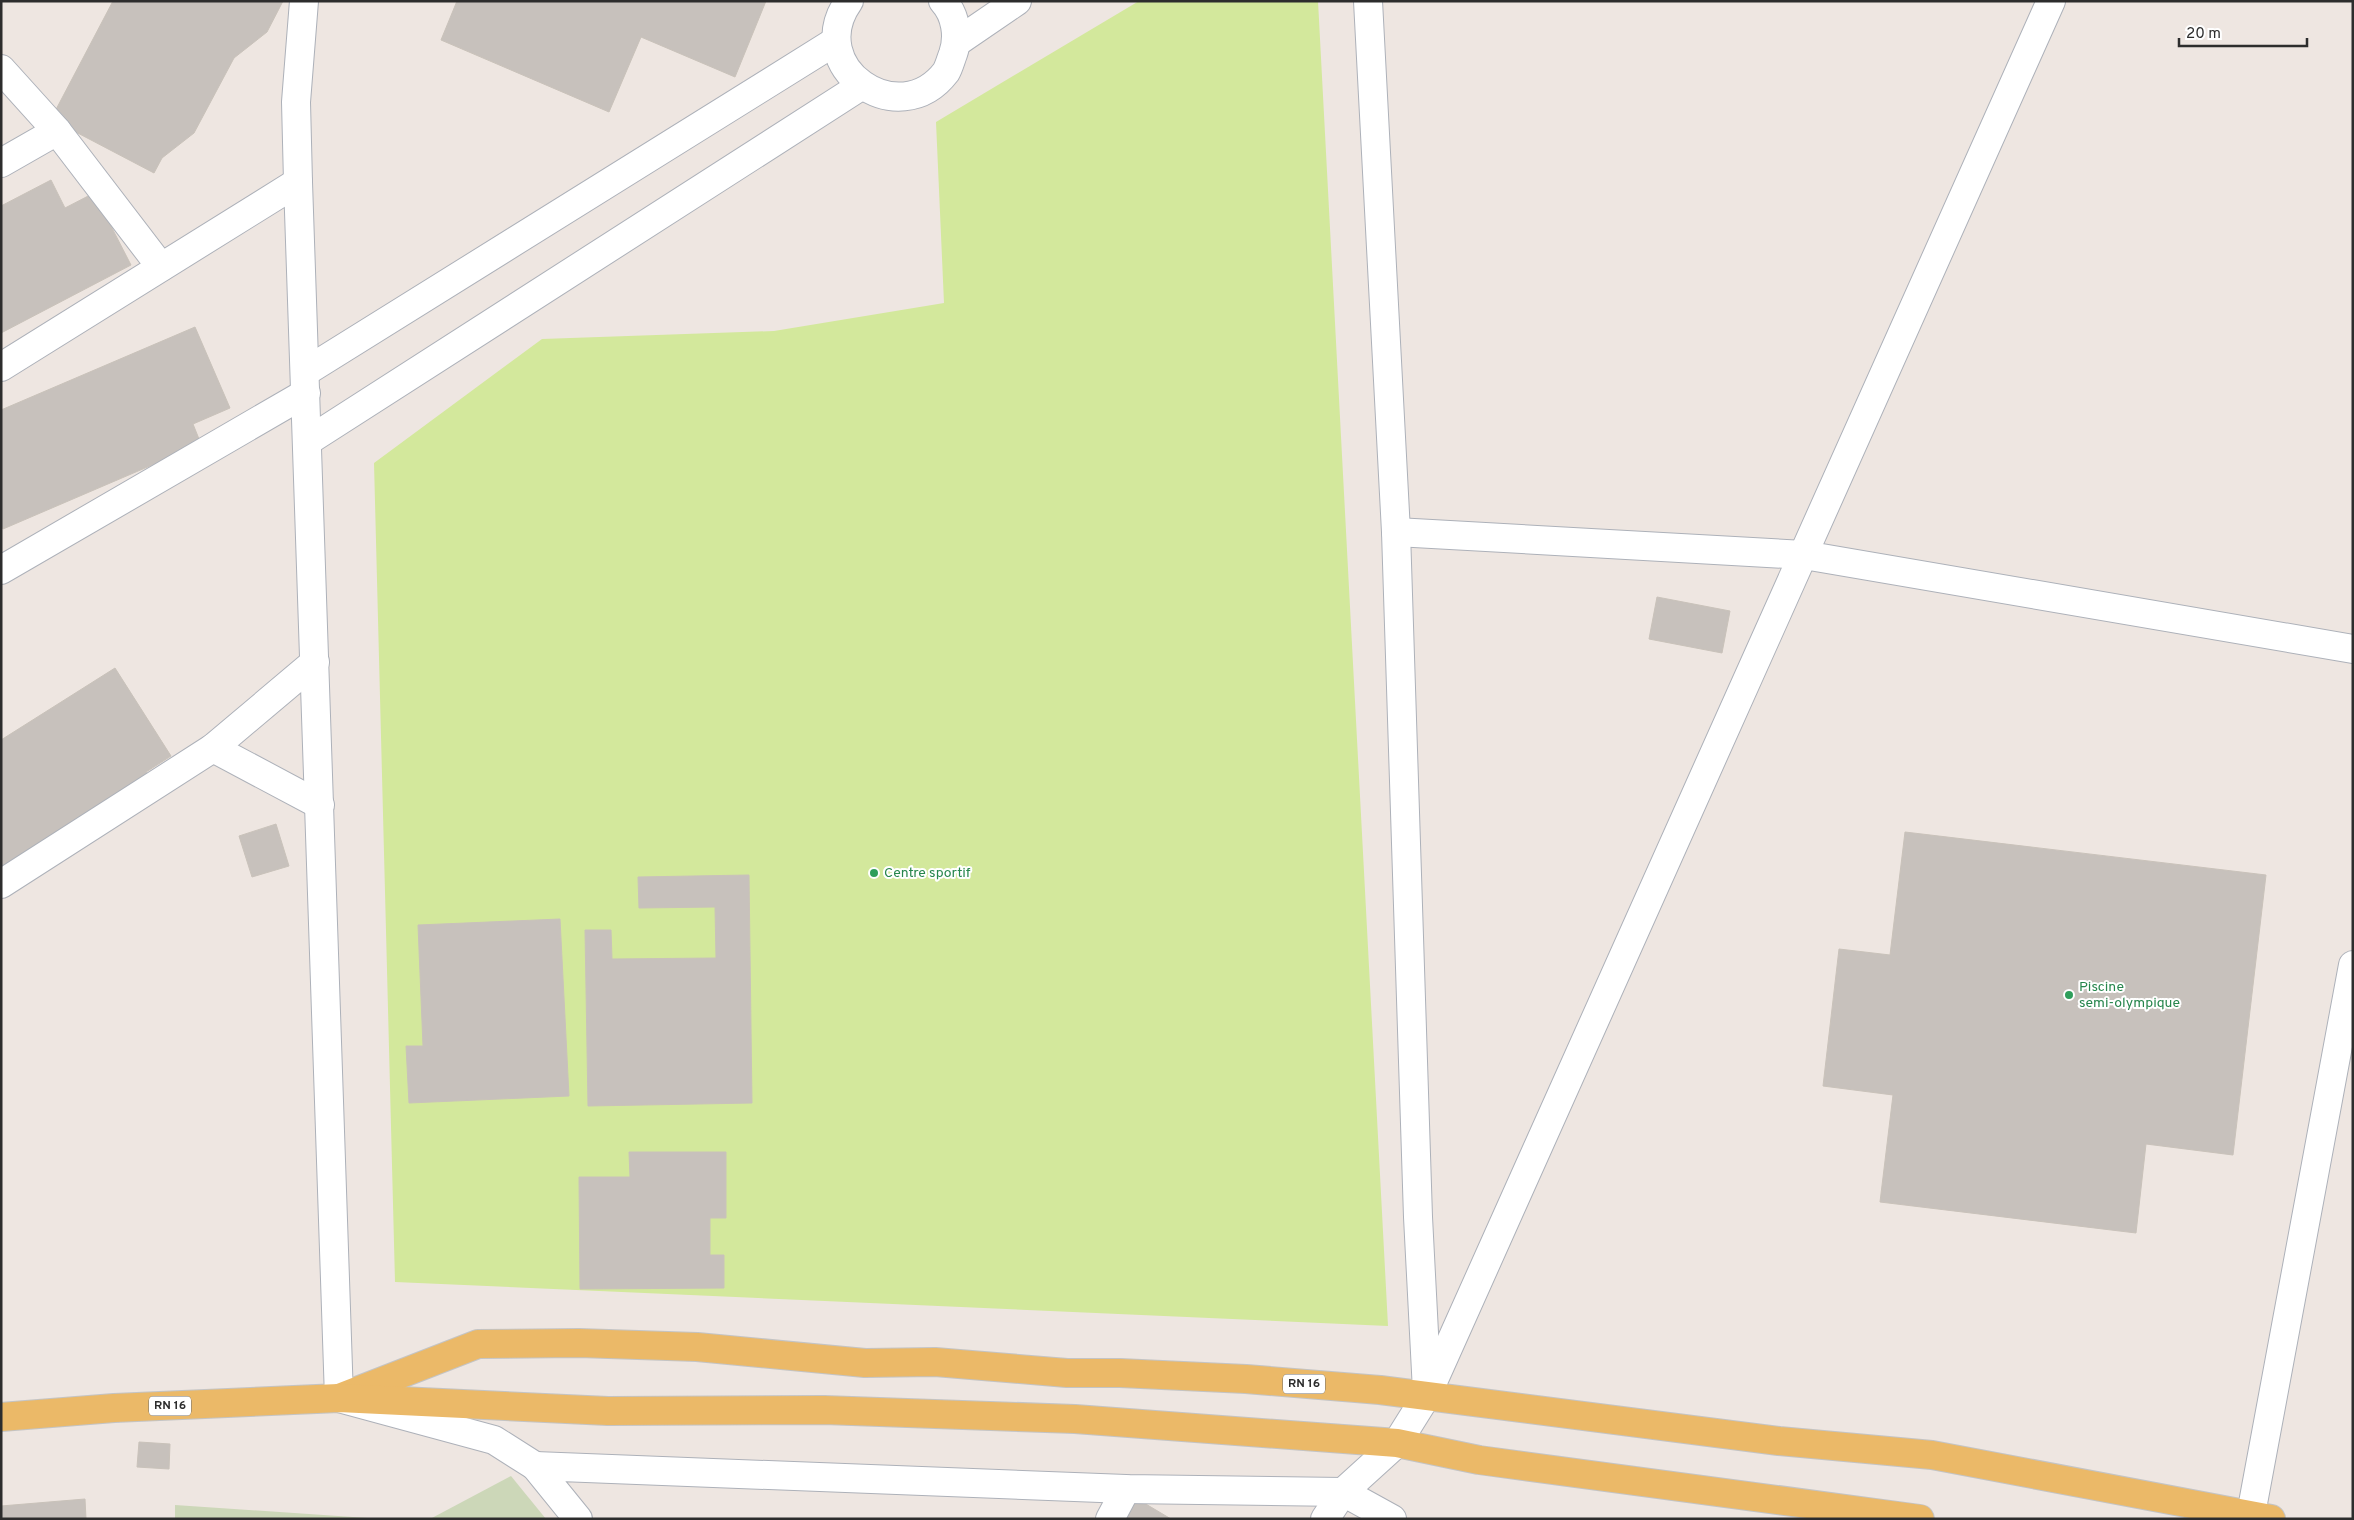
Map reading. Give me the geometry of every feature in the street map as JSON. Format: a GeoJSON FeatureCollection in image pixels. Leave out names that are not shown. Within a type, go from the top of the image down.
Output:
{"type":"FeatureCollection","features":[{"type":"Feature","properties":{"kind":"main road","name":"RN 16"},"geometry":{"type":"LineString","coordinates":[[338,1398],[478,1344],[697,1347],[865,1363],[935,1362],[1067,1373],[1120,1373],[1246,1379],[1427,1395],[1779,1441],[1932,1455],[2261,1516]]}},
{"type":"Feature","properties":{"kind":"main road","name":"RN 16"},"geometry":{"type":"LineString","coordinates":[[1,1417],[114,1408],[338,1398],[608,1411],[824,1410],[1075,1419],[1397,1443],[1479,1460],[1920,1519]]}},
{"type":"Feature","properties":{"kind":"street"},"geometry":{"type":"LineString","coordinates":[[304,1],[296,102],[338,1398],[494,1440],[535,1466],[578,1519]]}},
{"type":"Feature","properties":{"kind":"street"},"geometry":{"type":"LineString","coordinates":[[850,1],[841,14],[836,41],[844,66],[861,86],[890,97],[922,92],[946,71],[957,42],[951,10],[943,1]]}},
{"type":"Feature","properties":{"kind":"street"},"geometry":{"type":"LineString","coordinates":[[957,42],[1017,1]]}},
{"type":"Feature","properties":{"kind":"street"},"geometry":{"type":"LineString","coordinates":[[1368,1],[1396,532],[1418,1217],[1427,1395]]}},
{"type":"Feature","properties":{"kind":"street"},"geometry":{"type":"LineString","coordinates":[[1324,1519],[1343,1492],[1397,1443],[1427,1395],[2051,1]]}},
{"type":"Feature","properties":{"kind":"street"},"geometry":{"type":"LineString","coordinates":[[1,570],[306,383],[836,41]]}},
{"type":"Feature","properties":{"kind":"street"},"geometry":{"type":"LineString","coordinates":[[1,69],[56,131],[161,267]]}},
{"type":"Feature","properties":{"kind":"street"},"geometry":{"type":"LineString","coordinates":[[308,441],[861,86]]}},
{"type":"Feature","properties":{"kind":"street"},"geometry":{"type":"LineString","coordinates":[[1,163],[56,131]]}},
{"type":"Feature","properties":{"kind":"street"},"geometry":{"type":"LineString","coordinates":[[1,367],[298,182]]}},
{"type":"Feature","properties":{"kind":"street"},"geometry":{"type":"LineString","coordinates":[[1396,532],[1804,555],[2353,649]]}},
{"type":"Feature","properties":{"kind":"street"},"geometry":{"type":"LineString","coordinates":[[1,884],[214,748],[315,662]]}},
{"type":"Feature","properties":{"kind":"street"},"geometry":{"type":"LineString","coordinates":[[214,748],[320,804]]}},
{"type":"Feature","properties":{"kind":"street"},"geometry":{"type":"LineString","coordinates":[[2261,1516],[2353,965]]}},
{"type":"Feature","properties":{"kind":"street"},"geometry":{"type":"LineString","coordinates":[[535,1466],[1126,1489],[1343,1492],[1392,1519]]}},
{"type":"Feature","properties":{"kind":"street"},"geometry":{"type":"LineString","coordinates":[[1110,1519],[1126,1489]]}},
{"type":"Feature","properties":{"kind":"green space","name":"Centre sportif"},"geometry":{"type":"Polygon","coordinates":[[[1139,1],[1318,1],[1388,1326],[395,1282],[374,463],[542,339],[774,331],[944,303],[936,122],[1139,1]]]}},
{"type":"Feature","properties":{"kind":"green space"},"geometry":{"type":"Polygon","coordinates":[[[511,1476],[546,1519],[430,1519],[511,1476]]]}},
{"type":"Feature","properties":{"kind":"green space"},"geometry":{"type":"Polygon","coordinates":[[[175,1505],[382,1519],[175,1519],[175,1505]]]}},
{"type":"Feature","properties":{"kind":"building"},"geometry":{"type":"Polygon","coordinates":[[[113,1],[283,1],[267,32],[234,58],[194,133],[162,158],[154,173],[51,119],[113,1]]]}},
{"type":"Feature","properties":{"kind":"building"},"geometry":{"type":"Polygon","coordinates":[[[457,1],[766,1],[735,77],[641,37],[609,112],[441,40],[457,1]]]}},
{"type":"Feature","properties":{"kind":"building"},"geometry":{"type":"Polygon","coordinates":[[[51,180],[65,208],[94,193],[131,265],[1,333],[1,206],[51,180]]]}},
{"type":"Feature","properties":{"kind":"building"},"geometry":{"type":"Polygon","coordinates":[[[195,327],[230,408],[193,424],[201,444],[3,529],[1,525],[1,410],[195,327]]]}},
{"type":"Feature","properties":{"kind":"building"},"geometry":{"type":"Polygon","coordinates":[[[1657,597],[1730,611],[1722,653],[1649,639],[1657,597]]]}},
{"type":"Feature","properties":{"kind":"building"},"geometry":{"type":"Polygon","coordinates":[[[115,668],[171,756],[146,772],[151,780],[1,875],[1,740],[115,668]]]}},
{"type":"Feature","properties":{"kind":"building"},"geometry":{"type":"Polygon","coordinates":[[[276,824],[289,866],[252,877],[239,836],[276,824]]]}},
{"type":"Feature","properties":{"kind":"building"},"geometry":{"type":"Polygon","coordinates":[[[1905,832],[2266,875],[2233,1155],[2146,1144],[2136,1233],[1880,1202],[1893,1095],[1823,1086],[1839,949],[1890,955],[1905,832]]]}},
{"type":"Feature","properties":{"kind":"building"},"geometry":{"type":"Polygon","coordinates":[[[749,875],[752,1103],[588,1106],[585,930],[611,930],[612,959],[716,958],[715,907],[639,908],[638,877],[749,875]]]}},
{"type":"Feature","properties":{"kind":"building"},"geometry":{"type":"Polygon","coordinates":[[[560,919],[569,1096],[409,1103],[406,1046],[423,1046],[418,925],[560,919]]]}},
{"type":"Feature","properties":{"kind":"building"},"geometry":{"type":"Polygon","coordinates":[[[629,1152],[726,1152],[726,1218],[710,1218],[710,1255],[724,1255],[724,1288],[580,1289],[579,1177],[630,1177],[629,1152]]]}},
{"type":"Feature","properties":{"kind":"building"},"geometry":{"type":"Polygon","coordinates":[[[139,1442],[170,1444],[169,1469],[137,1467],[139,1442]]]}},
{"type":"Feature","properties":{"kind":"building"},"geometry":{"type":"Polygon","coordinates":[[[1134,1497],[1171,1519],[1121,1519],[1134,1497]]]}},
{"type":"Feature","properties":{"kind":"building"},"geometry":{"type":"Polygon","coordinates":[[[85,1499],[86,1519],[1,1519],[1,1506],[85,1499]]]}},
{"type":"Feature","properties":{"kind":"place","name":"Centre sportif"},"geometry":{"type":"Point","coordinates":[874,873]}},
{"type":"Feature","properties":{"kind":"place","name":"Piscine semi-olympique"},"geometry":{"type":"Point","coordinates":[2069,995]}}]}
